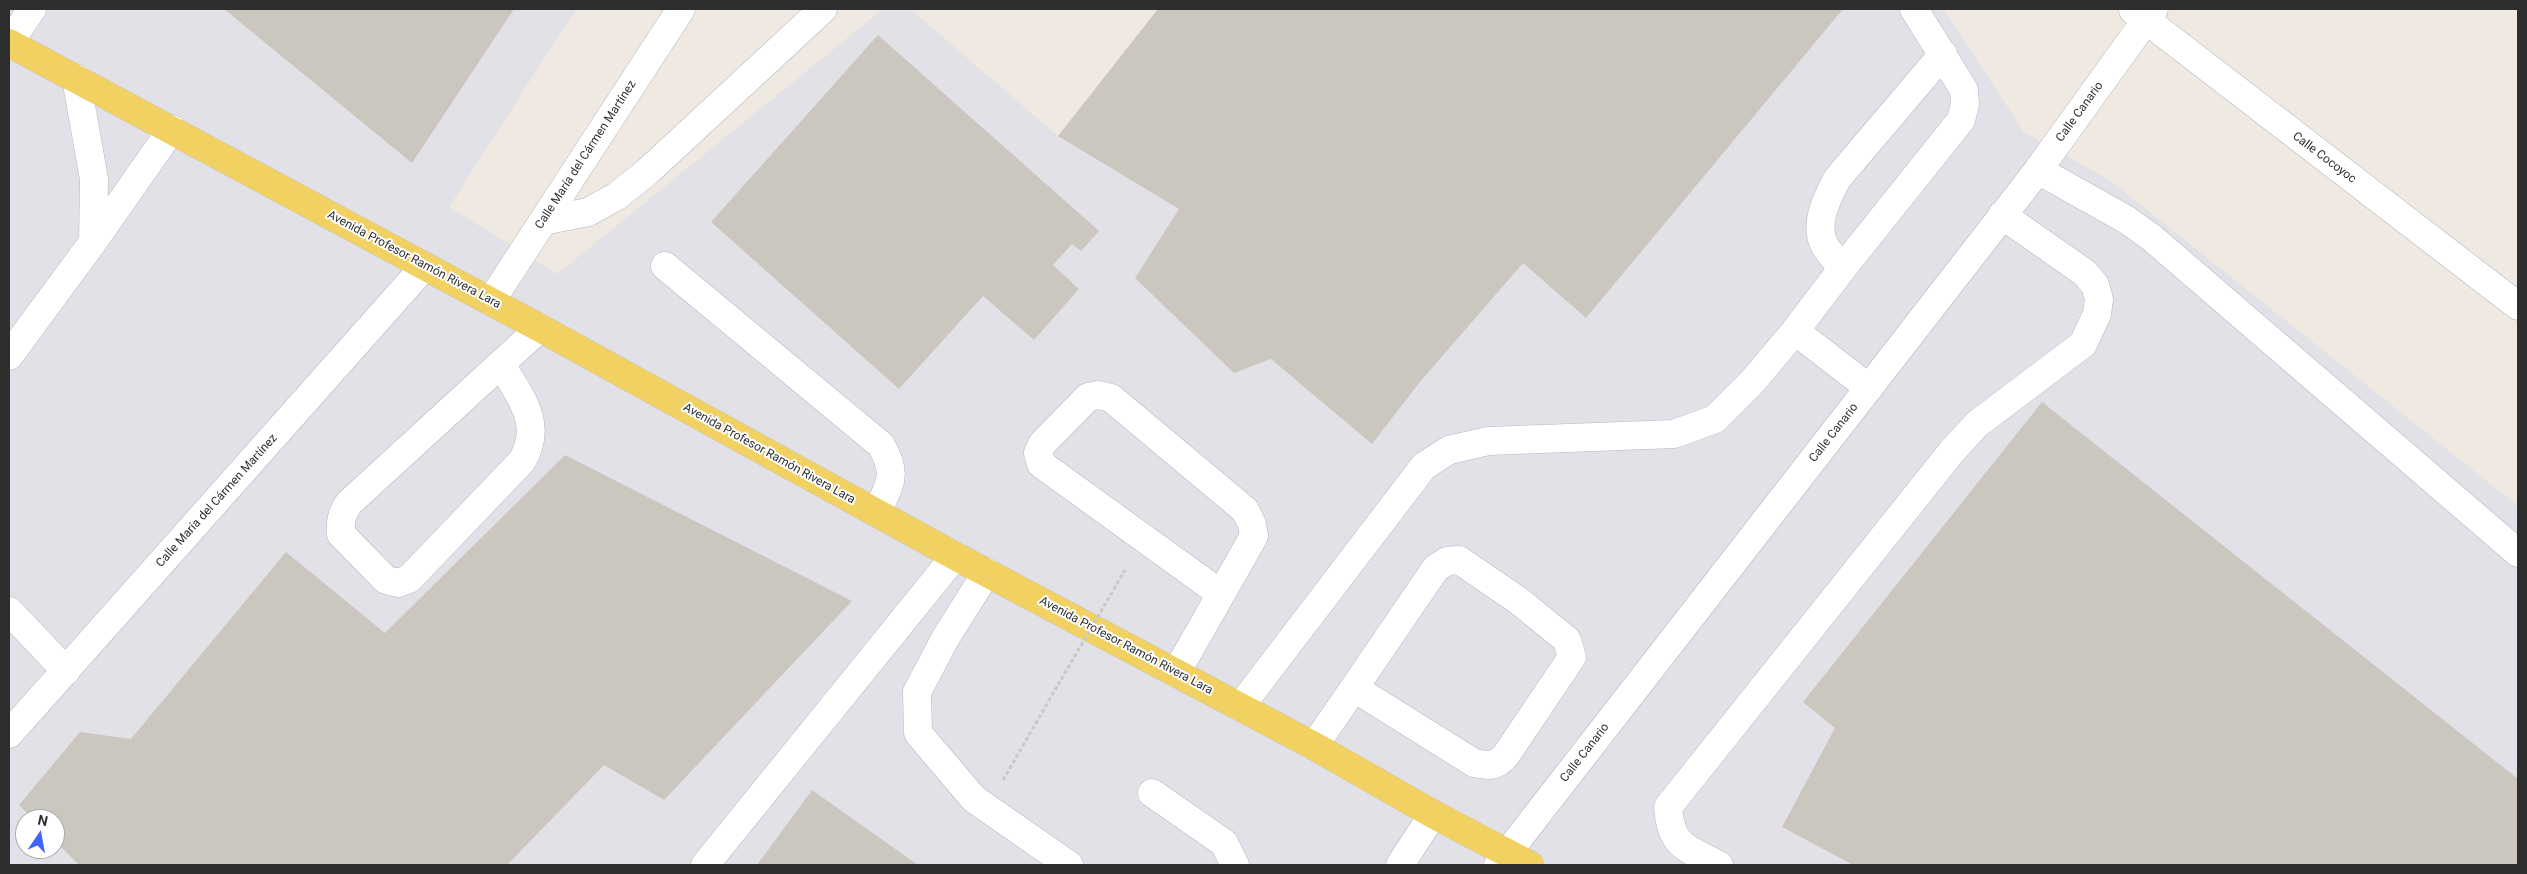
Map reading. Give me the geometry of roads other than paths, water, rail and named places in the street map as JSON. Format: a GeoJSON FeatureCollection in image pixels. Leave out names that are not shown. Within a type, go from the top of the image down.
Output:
{"type":"FeatureCollection","features":[{"type":"Feature","properties":{"kind":"main road","name":"Avenida Profesor Ramón Rivera Lara"},"geometry":{"type":"LineString","coordinates":[[9,43],[172,129],[424,267],[491,301],[955,556],[1314,746],[1512,861]]}},
{"type":"Feature","properties":{"kind":"street"},"geometry":{"type":"LineString","coordinates":[[9,43],[32,9]]}},
{"type":"Feature","properties":{"kind":"street","name":"Calle María del Cármen Martínez"},"geometry":{"type":"LineString","coordinates":[[491,301],[681,9]]}},
{"type":"Feature","properties":{"kind":"street"},"geometry":{"type":"LineString","coordinates":[[542,221],[588,212],[617,196],[647,172],[824,9]]}},
{"type":"Feature","properties":{"kind":"street"},"geometry":{"type":"LineString","coordinates":[[1240,707],[1424,466],[1449,450],[1488,441],[1674,434],[1715,418],[1752,381],[1796,331],[1842,269],[1961,120],[1965,104],[1964,90],[1914,9]]}},
{"type":"Feature","properties":{"kind":"street","name":"Calle Canario"},"geometry":{"type":"LineString","coordinates":[[1512,861],[1869,388],[2038,170],[2144,13]]}},
{"type":"Feature","properties":{"kind":"street","name":"Calle Cocoyoc"},"geometry":{"type":"LineString","coordinates":[[2144,13],[2518,306]]}},
{"type":"Feature","properties":{"kind":"street"},"geometry":{"type":"LineString","coordinates":[[1842,269],[1824,245],[1821,222],[1827,199],[1837,179],[1943,54]]}},
{"type":"Feature","properties":{"kind":"street"},"geometry":{"type":"LineString","coordinates":[[76,78],[94,179],[93,242]]}},
{"type":"Feature","properties":{"kind":"street"},"geometry":{"type":"LineString","coordinates":[[9,356],[93,242],[172,129]]}},
{"type":"Feature","properties":{"kind":"street"},"geometry":{"type":"LineString","coordinates":[[2038,170],[2128,220],[2152,238],[2518,553]]}},
{"type":"Feature","properties":{"kind":"street"},"geometry":{"type":"LineString","coordinates":[[1719,865],[1678,843],[1669,823],[1668,807],[1953,450],[1977,424],[2083,344],[2098,314],[2099,298],[2095,285],[2085,273],[2002,215]]}},
{"type":"Feature","properties":{"kind":"street"},"geometry":{"type":"LineString","coordinates":[[665,266],[881,445],[890,460],[893,474],[877,513]]}},
{"type":"Feature","properties":{"kind":"street","name":"Calle María del Cármen Martínez"},"geometry":{"type":"LineString","coordinates":[[9,734],[424,267]]}},
{"type":"Feature","properties":{"kind":"street"},"geometry":{"type":"LineString","coordinates":[[501,364],[529,413],[532,431],[529,449],[522,461],[409,580],[398,583],[386,580],[341,534],[340,523],[343,512],[350,502],[540,328]]}},
{"type":"Feature","properties":{"kind":"street"},"geometry":{"type":"LineString","coordinates":[[1796,331],[1869,388]]}},
{"type":"Feature","properties":{"kind":"street"},"geometry":{"type":"LineString","coordinates":[[1176,673],[1221,594],[1254,536],[1252,524],[1245,510],[1111,398],[1099,395],[1088,397],[1042,444],[1038,453],[1040,464],[1221,594]]}},
{"type":"Feature","properties":{"kind":"street"},"geometry":{"type":"LineString","coordinates":[[705,865],[955,556]]}},
{"type":"Feature","properties":{"kind":"street"},"geometry":{"type":"LineString","coordinates":[[1314,746],[1436,568],[1447,561],[1459,560],[1519,602],[1567,640],[1572,649],[1572,657],[1506,755],[1499,763],[1491,766],[1474,763],[1354,688]]}},
{"type":"Feature","properties":{"kind":"street"},"geometry":{"type":"LineString","coordinates":[[987,572],[946,637],[917,692],[918,733],[974,798],[1069,865]]}},
{"type":"Feature","properties":{"kind":"street"},"geometry":{"type":"LineString","coordinates":[[9,611],[66,671]]}},
{"type":"Feature","properties":{"kind":"street"},"geometry":{"type":"LineString","coordinates":[[1152,793],[1224,843],[1235,865]]}},
{"type":"Feature","properties":{"kind":"street"},"geometry":{"type":"LineString","coordinates":[[1400,865],[1433,814]]}}]}
